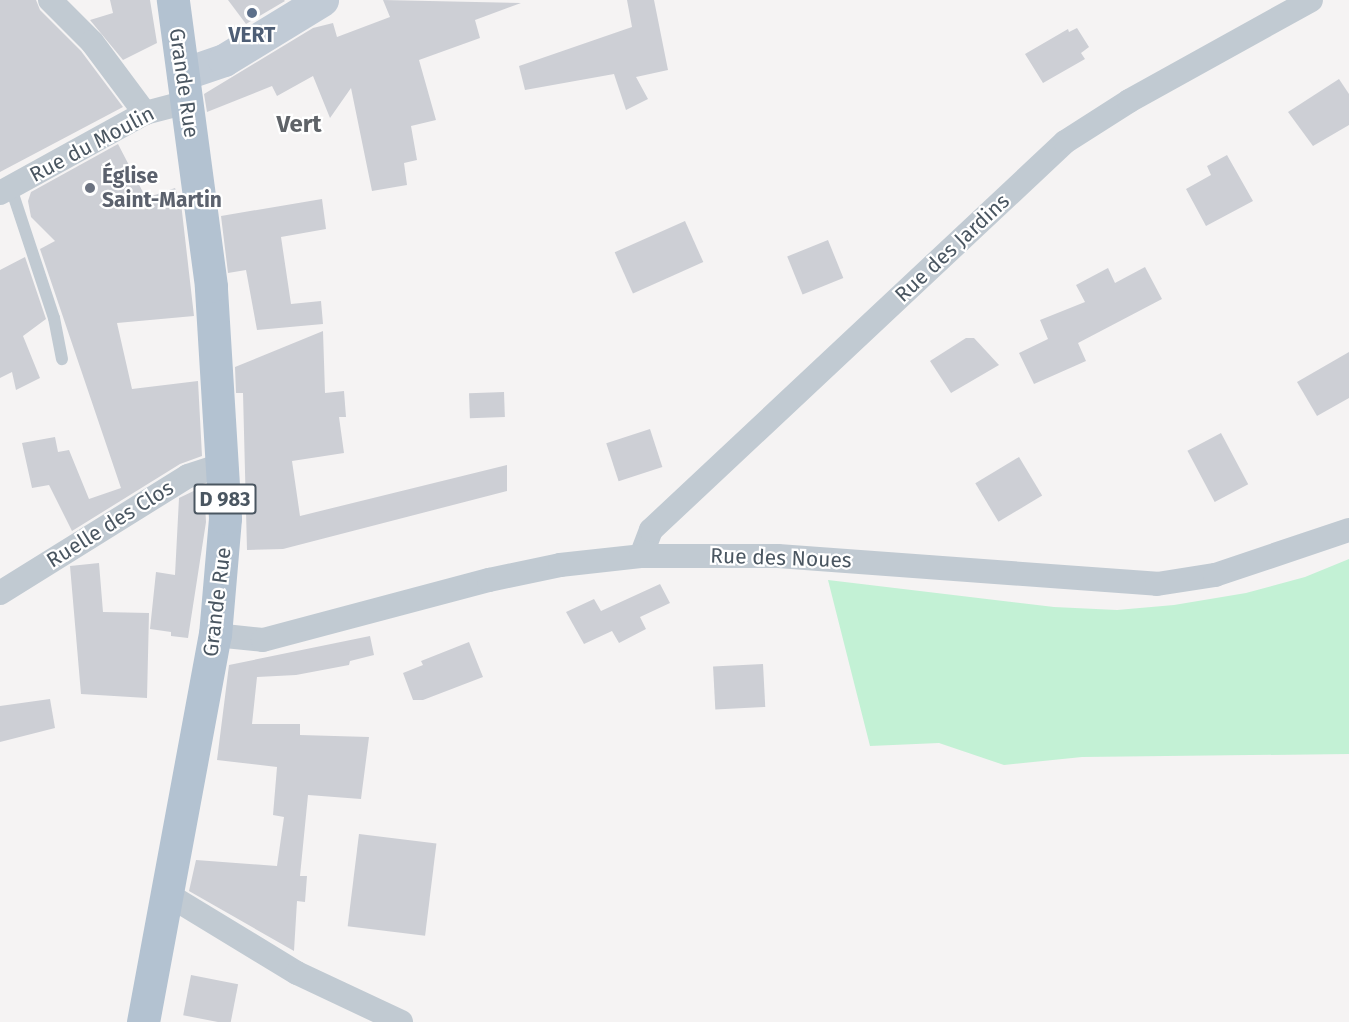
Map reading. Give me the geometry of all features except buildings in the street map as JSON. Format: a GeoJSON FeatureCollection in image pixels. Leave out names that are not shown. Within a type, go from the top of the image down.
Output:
{"type":"FeatureCollection","features":[{"type":"Feature","properties":{"kind":"main road","name":"Grande Rue"},"geometry":{"type":"LineString","coordinates":[[143,1022],[215,635],[223,573],[224,464],[211,286],[172,0]]}},
{"type":"Feature","properties":{"kind":"street"},"geometry":{"type":"LineString","coordinates":[[50,0],[92,42],[145,113]]}},
{"type":"Feature","properties":{"kind":"street"},"geometry":{"type":"LineString","coordinates":[[185,88],[216,65],[322,0]]}},
{"type":"Feature","properties":{"kind":"street","name":"Rue des Jardins"},"geometry":{"type":"LineString","coordinates":[[641,556],[651,530],[1065,142],[1129,101],[1311,0]]}},
{"type":"Feature","properties":{"kind":"street","name":"Rue du Moulin"},"geometry":{"type":"LineString","coordinates":[[5,191],[145,113],[185,88]]}},
{"type":"Feature","properties":{"kind":"street","name":"Ruelle des Clos"},"geometry":{"type":"LineString","coordinates":[[0,593],[188,476],[224,464]]}},
{"type":"Feature","properties":{"kind":"street","name":"Rue des Noues"},"geometry":{"type":"LineString","coordinates":[[215,635],[263,640],[489,580],[561,565],[641,556],[778,556],[1157,584],[1215,575],[1349,530]]}},
{"type":"Feature","properties":{"kind":"street"},"geometry":{"type":"LineString","coordinates":[[167,894],[297,973],[401,1022]]}},
{"type":"Feature","properties":{"kind":"lane"},"geometry":{"type":"LineString","coordinates":[[5,191],[54,318],[62,359]]}},
{"type":"Feature","properties":{"kind":"green space"},"geometry":{"type":"Polygon","coordinates":[[[1349,559],[1349,754],[1082,757],[1004,765],[939,743],[870,746],[828,580],[1054,607],[1117,610],[1174,605],[1246,593],[1305,577],[1349,559]]]}},
{"type":"Feature","properties":{"kind":"place","name":"VERT"},"geometry":{"type":"Point","coordinates":[252,13]}},
{"type":"Feature","properties":{"kind":"place","name":"Église Saint-Martin"},"geometry":{"type":"Point","coordinates":[90,188]}},
{"type":"Feature","properties":{"kind":"district","name":"Vert"},"geometry":{"type":"Point","coordinates":[299,125]}}]}
